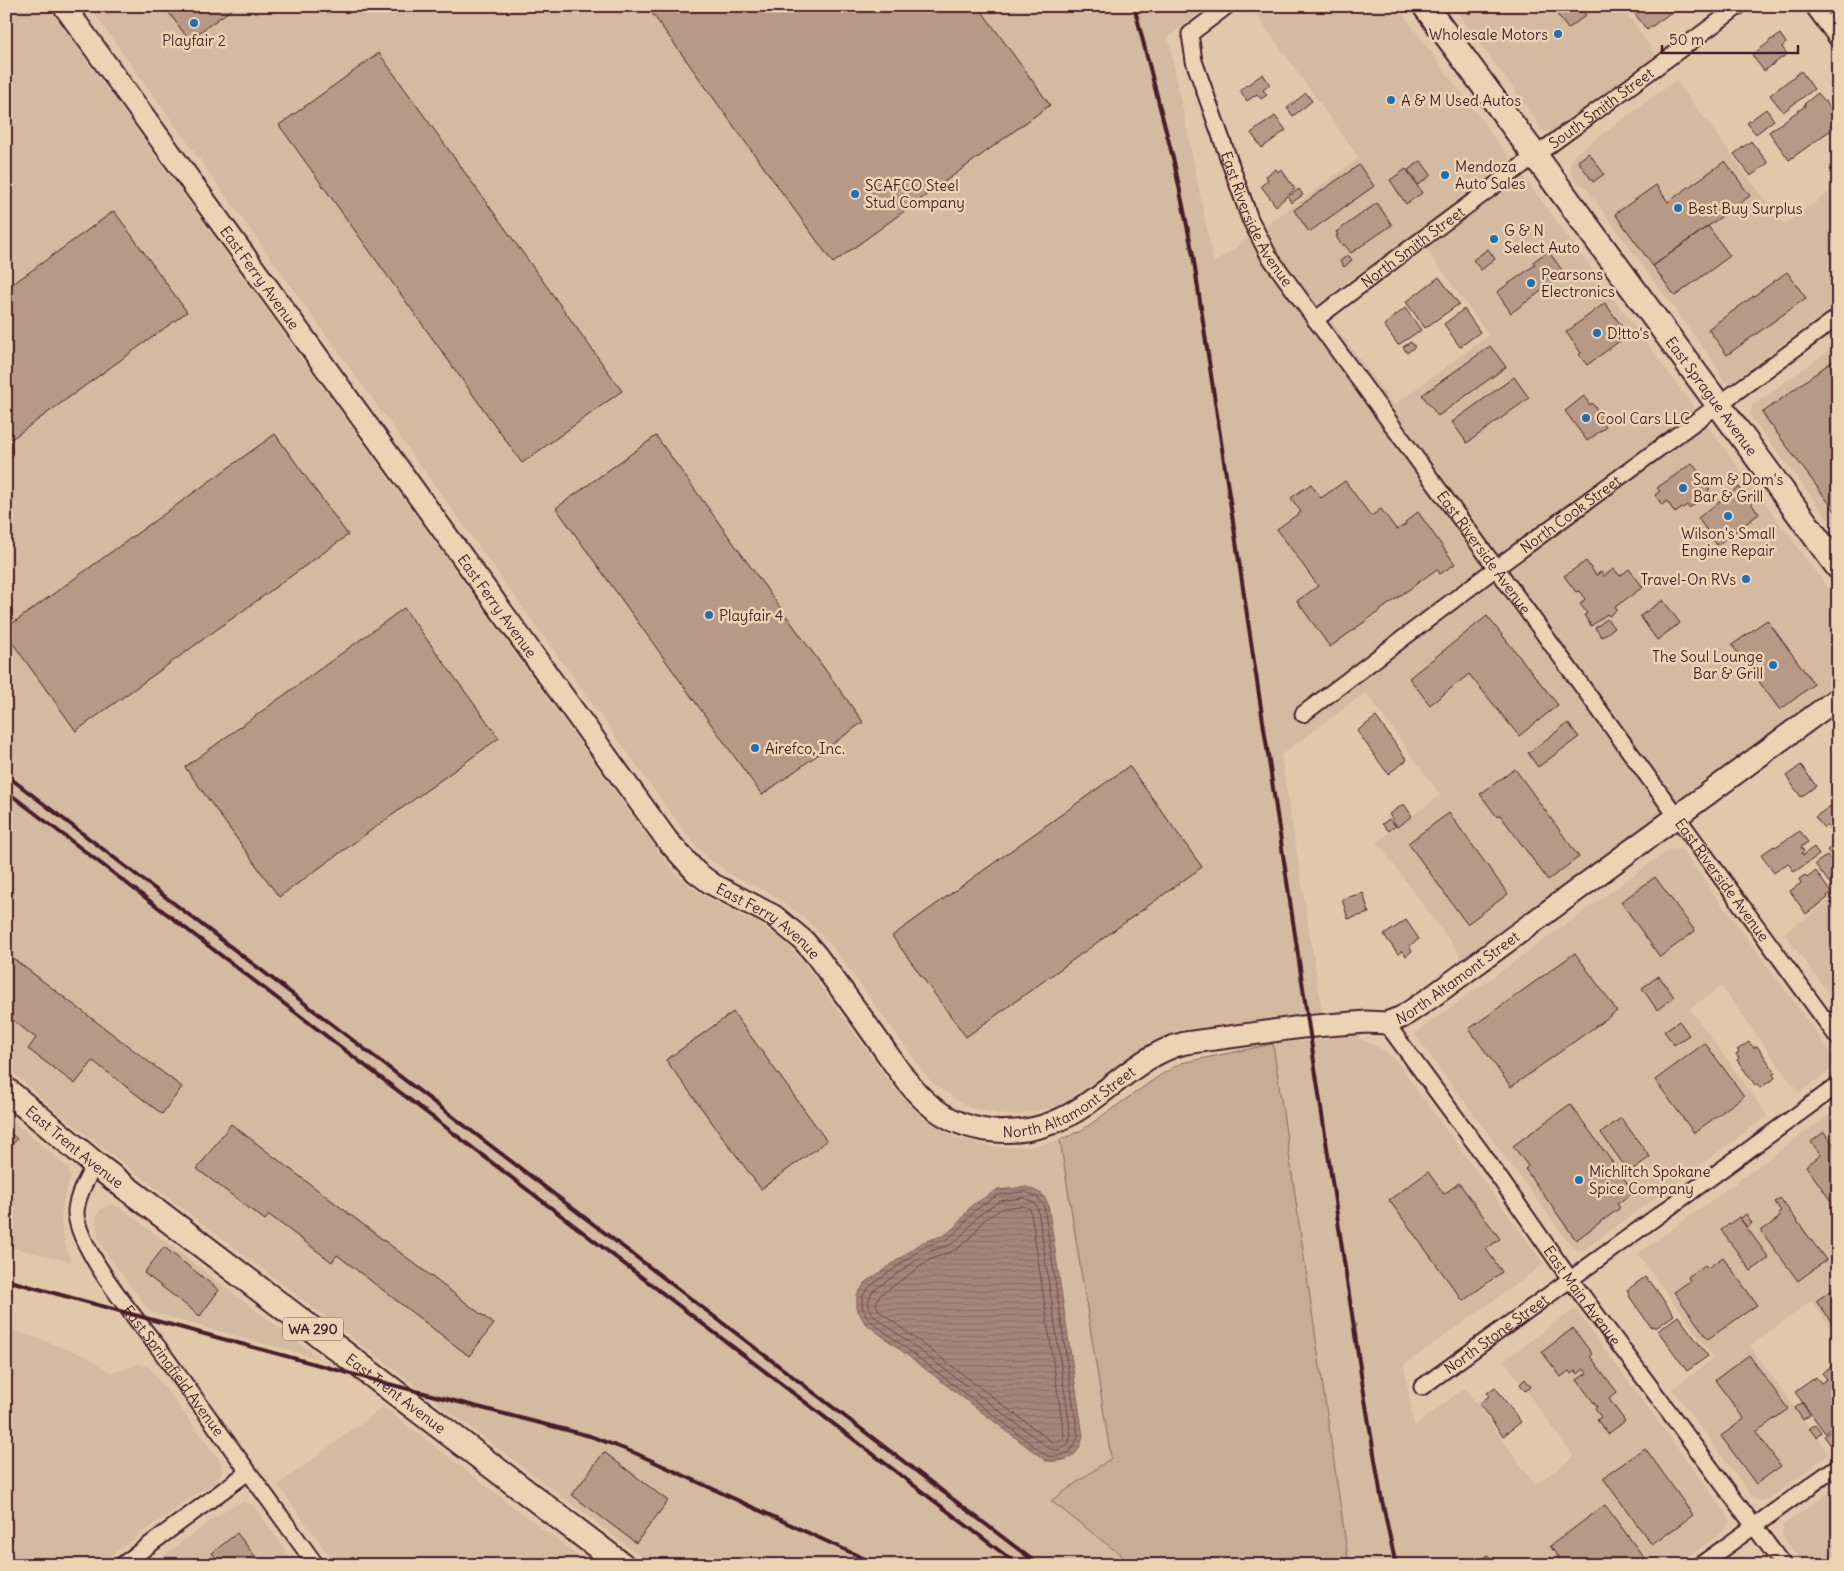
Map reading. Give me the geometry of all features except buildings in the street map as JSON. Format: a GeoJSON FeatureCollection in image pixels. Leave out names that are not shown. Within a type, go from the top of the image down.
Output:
{"type":"FeatureCollection","features":[{"type":"Feature","properties":{"kind":"main road","name":"East Sprague Avenue"},"geometry":{"type":"LineString","coordinates":[[1425,6],[1838,567]]}},
{"type":"Feature","properties":{"kind":"main road","name":"East Trent Avenue"},"geometry":{"type":"LineString","coordinates":[[6,1090],[95,1164],[622,1565]]}},
{"type":"Feature","properties":{"kind":"street","name":"East Ferry Avenue"},"geometry":{"type":"LineString","coordinates":[[64,6],[667,840],[696,872],[720,888],[774,916],[804,941],[908,1083],[923,1099],[943,1114],[961,1124],[996,1132]]}},
{"type":"Feature","properties":{"kind":"street","name":"East Riverside Avenue"},"geometry":{"type":"LineString","coordinates":[[1227,6],[1190,34],[1194,61],[1250,219],[1269,256],[1838,1038]]}},
{"type":"Feature","properties":{"kind":"street","name":"South Smith Street"},"geometry":{"type":"LineString","coordinates":[[1535,157],[1739,6]]}},
{"type":"Feature","properties":{"kind":"street"},"geometry":{"type":"LineString","coordinates":[[1813,6],[1838,40]]}},
{"type":"Feature","properties":{"kind":"street","name":"North Smith Street"},"geometry":{"type":"LineString","coordinates":[[1315,320],[1424,236],[1535,157]]}},
{"type":"Feature","properties":{"kind":"street","name":"North Cook Street"},"geometry":{"type":"LineString","coordinates":[[1303,714],[1496,568],[1838,317]]}},
{"type":"Feature","properties":{"kind":"street","name":"North Altamont Street"},"geometry":{"type":"LineString","coordinates":[[996,1132],[1030,1130],[1045,1126],[1062,1118],[1077,1110],[1156,1054],[1172,1046],[1302,1027],[1366,1022],[1386,1023],[1402,1017],[1838,698]]}},
{"type":"Feature","properties":{"kind":"street","name":"East Main Avenue"},"geometry":{"type":"LineString","coordinates":[[1386,1023],[1482,1152],[1570,1279],[1783,1565]]}},
{"type":"Feature","properties":{"kind":"street","name":"North Stone Street"},"geometry":{"type":"LineString","coordinates":[[1422,1387],[1838,1085]]}},
{"type":"Feature","properties":{"kind":"street","name":"East Springfield Avenue"},"geometry":{"type":"LineString","coordinates":[[95,1164],[79,1194],[76,1211],[78,1230],[85,1244],[132,1315],[158,1347],[316,1565]]}},
{"type":"Feature","properties":{"kind":"street"},"geometry":{"type":"LineString","coordinates":[[1700,1565],[1838,1466]]}},
{"type":"Feature","properties":{"kind":"street"},"geometry":{"type":"LineString","coordinates":[[122,1565],[248,1472]]}},
{"type":"Feature","properties":{"kind":"shaded area"},"geometry":{"type":"Polygon","coordinates":[[[6,6],[47,6],[660,854],[678,876],[700,894],[756,922],[780,938],[801,959],[894,1088],[924,1119],[957,1138],[993,1147],[1030,1147],[1060,1140],[1111,1458],[1051,1501],[1134,1565],[652,1565],[111,1154],[55,1110],[6,1066],[6,6]]]}},
{"type":"Feature","properties":{"kind":"shaded area"},"geometry":{"type":"Polygon","coordinates":[[[89,6],[1209,6],[1168,37],[1214,263],[1359,158],[1250,6],[1397,6],[1838,602],[1838,687],[1463,959],[1377,842],[1440,795],[1366,692],[1281,755],[1323,1016],[1179,1030],[1145,1048],[1058,1106],[1011,1116],[969,1108],[931,1082],[832,946],[805,918],[769,893],[728,873],[704,855],[686,834],[89,6]],[[1414,233],[1318,304],[1394,405],[1489,335],[1414,233]]]}},
{"type":"Feature","properties":{"kind":"shaded area"},"geometry":{"type":"Polygon","coordinates":[[[1452,6],[1621,6],[1658,57],[1557,130],[1541,131],[1536,119],[1452,6]]]}},
{"type":"Feature","properties":{"kind":"shaded area"},"geometry":{"type":"Polygon","coordinates":[[[1676,80],[1784,225],[1838,186],[1838,304],[1751,367],[1736,382],[1725,382],[1718,368],[1585,187],[1577,183],[1571,174],[1570,164],[1574,155],[1676,80]]]}},
{"type":"Feature","properties":{"kind":"shaded area"},"geometry":{"type":"Polygon","coordinates":[[[1838,344],[1838,532],[1750,416],[1752,406],[1838,344]]]}},
{"type":"Feature","properties":{"kind":"shaded area"},"geometry":{"type":"Polygon","coordinates":[[[1670,849],[1682,850],[1835,1058],[1831,1070],[1799,1093],[1721,986],[1690,1009],[1768,1116],[1585,1249],[1580,1250],[1572,1247],[1414,1034],[1670,849]]]}},
{"type":"Feature","properties":{"kind":"shaded area"},"geometry":{"type":"Polygon","coordinates":[[[1838,895],[1838,1006],[1784,933],[1838,895]]]}},
{"type":"Feature","properties":{"kind":"shaded area"},"geometry":{"type":"Polygon","coordinates":[[[1355,1036],[1386,1051],[1396,1061],[1544,1264],[1404,1365],[1414,1426],[1465,1388],[1535,1485],[1574,1457],[1504,1360],[1575,1309],[1730,1519],[1727,1528],[1677,1565],[1349,1565],[1273,1044],[1355,1036]]]}},
{"type":"Feature","properties":{"kind":"shaded area"},"geometry":{"type":"Polygon","coordinates":[[[1273,1044],[1349,1565],[1134,1565],[1051,1501],[1111,1458],[1060,1140],[1082,1130],[1159,1076],[1181,1063],[1273,1044]]]}},
{"type":"Feature","properties":{"kind":"shaded area"},"geometry":{"type":"Polygon","coordinates":[[[1838,1108],[1838,1338],[1811,1301],[1750,1346],[1829,1454],[1768,1500],[1760,1501],[1753,1498],[1672,1389],[1714,1358],[1638,1254],[1838,1108]]]}},
{"type":"Feature","properties":{"kind":"shaded area"},"geometry":{"type":"Polygon","coordinates":[[[6,1115],[69,1169],[70,1180],[63,1200],[61,1219],[63,1236],[71,1262],[6,1246],[6,1115]]]}},
{"type":"Feature","properties":{"kind":"shaded area"},"geometry":{"type":"Polygon","coordinates":[[[109,1205],[121,1208],[320,1359],[150,1312],[106,1253],[98,1237],[96,1217],[100,1210],[109,1205]]]}},
{"type":"Feature","properties":{"kind":"shaded area"},"geometry":{"type":"Polygon","coordinates":[[[6,1327],[86,1356],[112,1373],[139,1364],[150,1368],[221,1462],[222,1472],[217,1481],[193,1496],[98,1565],[6,1565],[6,1327]]]}},
{"type":"Feature","properties":{"kind":"shaded area"},"geometry":{"type":"Polygon","coordinates":[[[383,1407],[590,1565],[336,1565],[278,1485],[383,1407]]]}},
{"type":"Feature","properties":{"kind":"shaded area"},"geometry":{"type":"Polygon","coordinates":[[[1838,1486],[1838,1565],[1803,1565],[1782,1535],[1783,1525],[1838,1486]]]}},
{"type":"Feature","properties":{"kind":"shaded area"},"geometry":{"type":"Polygon","coordinates":[[[243,1502],[253,1505],[296,1565],[151,1565],[228,1508],[243,1502]]]}},
{"type":"Feature","properties":{"kind":"water"},"geometry":{"type":"Polygon","coordinates":[[[1027,1187],[1042,1194],[1048,1204],[1083,1436],[1075,1454],[1060,1461],[1046,1461],[865,1323],[857,1309],[857,1295],[865,1283],[923,1242],[945,1235],[957,1225],[971,1206],[997,1190],[1027,1187]]]}},
{"type":"Feature","properties":{"kind":"railway"},"geometry":{"type":"LineString","coordinates":[[1134,6],[1174,162],[1193,255],[1362,1381],[1381,1496],[1396,1565]]}},
{"type":"Feature","properties":{"kind":"railway"},"geometry":{"type":"LineString","coordinates":[[6,775],[1039,1565]]}},
{"type":"Feature","properties":{"kind":"railway"},"geometry":{"type":"LineString","coordinates":[[6,791],[1018,1565]]}},
{"type":"Feature","properties":{"kind":"railway"},"geometry":{"type":"LineString","coordinates":[[6,1280],[385,1383],[590,1436],[635,1453],[878,1565]]}},
{"type":"Feature","properties":{"kind":"place","name":"Playfair 2"},"geometry":{"type":"Point","coordinates":[194,23]}},
{"type":"Feature","properties":{"kind":"place","name":"Wholesale Motors"},"geometry":{"type":"Point","coordinates":[1558,34]}},
{"type":"Feature","properties":{"kind":"place","name":"A & M Used Autos"},"geometry":{"type":"Point","coordinates":[1391,100]}},
{"type":"Feature","properties":{"kind":"place","name":"Mendoza Auto Sales"},"geometry":{"type":"Point","coordinates":[1445,175]}},
{"type":"Feature","properties":{"kind":"place","name":"SCAFCO Steel Stud Company"},"geometry":{"type":"Point","coordinates":[855,194]}},
{"type":"Feature","properties":{"kind":"place","name":"Best Buy Surplus"},"geometry":{"type":"Point","coordinates":[1678,208]}},
{"type":"Feature","properties":{"kind":"place","name":"G & N Select Auto"},"geometry":{"type":"Point","coordinates":[1494,239]}},
{"type":"Feature","properties":{"kind":"place","name":"Pearsons Electronics"},"geometry":{"type":"Point","coordinates":[1531,283]}},
{"type":"Feature","properties":{"kind":"place","name":"D!tto's"},"geometry":{"type":"Point","coordinates":[1597,333]}},
{"type":"Feature","properties":{"kind":"place","name":"Cool Cars LLC"},"geometry":{"type":"Point","coordinates":[1586,418]}},
{"type":"Feature","properties":{"kind":"place","name":"Sam & Dom's Bar & Grill"},"geometry":{"type":"Point","coordinates":[1683,488]}},
{"type":"Feature","properties":{"kind":"place","name":"Wilson's Small Engine Repair"},"geometry":{"type":"Point","coordinates":[1728,516]}},
{"type":"Feature","properties":{"kind":"place","name":"Travel-On RVs"},"geometry":{"type":"Point","coordinates":[1746,579]}},
{"type":"Feature","properties":{"kind":"place","name":"Playfair 4"},"geometry":{"type":"Point","coordinates":[709,615]}},
{"type":"Feature","properties":{"kind":"place","name":"The Soul Lounge Bar & Grill"},"geometry":{"type":"Point","coordinates":[1773,665]}},
{"type":"Feature","properties":{"kind":"place","name":"Airefco, Inc."},"geometry":{"type":"Point","coordinates":[755,748]}},
{"type":"Feature","properties":{"kind":"place","name":"Michlitch Spokane Spice Company"},"geometry":{"type":"Point","coordinates":[1579,1180]}}]}
